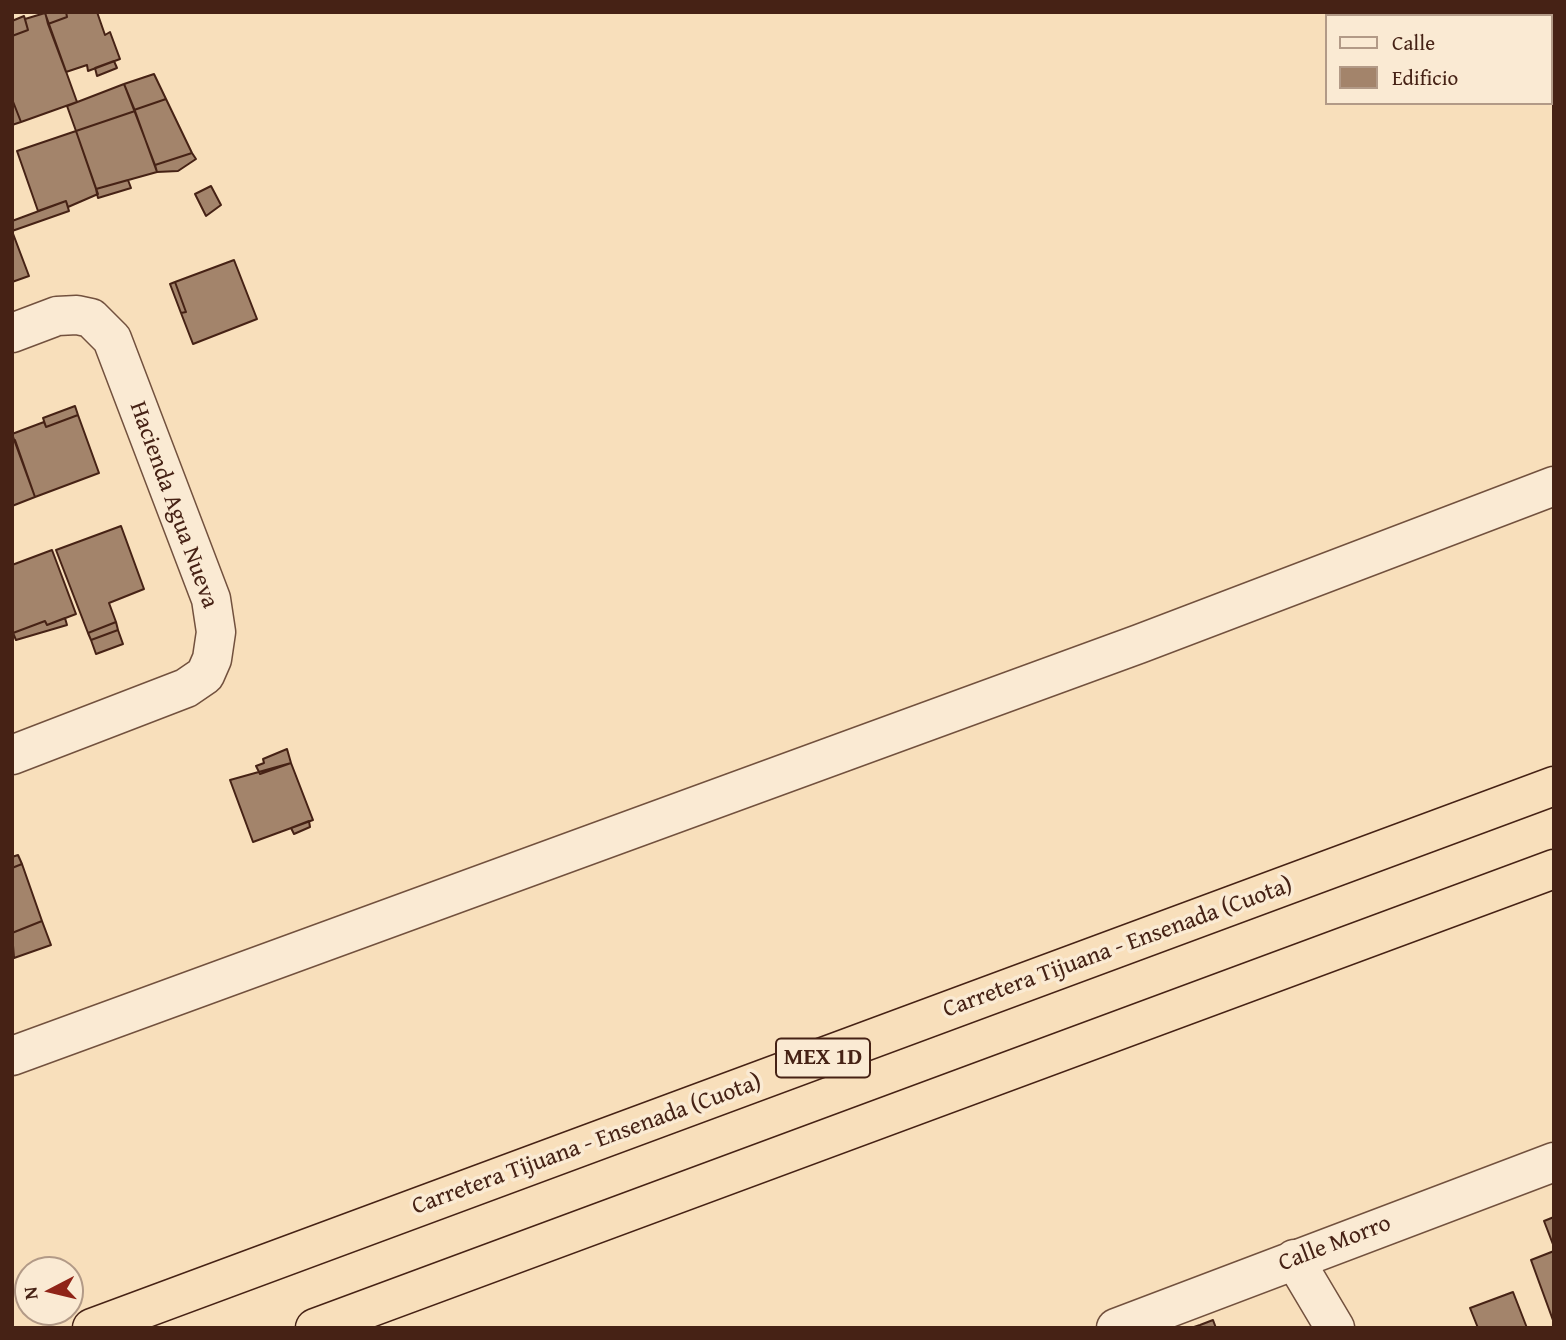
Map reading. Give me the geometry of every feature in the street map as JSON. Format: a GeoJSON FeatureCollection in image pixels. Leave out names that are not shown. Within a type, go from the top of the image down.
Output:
{"type":"FeatureCollection","features":[{"type":"Feature","properties":{"kind":"highway","name":"Carretera Tijuana - Ensenada (Cuota)"},"geometry":{"type":"LineString","coordinates":[[92,1328],[1554,786]]}},
{"type":"Feature","properties":{"kind":"highway"},"geometry":{"type":"LineString","coordinates":[[315,1328],[1554,869]]}},
{"type":"Feature","properties":{"kind":"street","name":"Hacienda Agua Nueva"},"geometry":{"type":"LineString","coordinates":[[12,333],[57,316],[77,315],[91,317],[112,339],[211,598],[216,632],[212,659],[205,675],[186,688],[12,755]]}},
{"type":"Feature","properties":{"kind":"street"},"geometry":{"type":"LineString","coordinates":[[12,1056],[1139,644],[1554,486]]}},
{"type":"Feature","properties":{"kind":"street","name":"Calle Morro"},"geometry":{"type":"LineString","coordinates":[[1116,1328],[1554,1162]]}},
{"type":"Feature","properties":{"kind":"street"},"geometry":{"type":"LineString","coordinates":[[1294,1259],[1335,1328]]}},
{"type":"Feature","properties":{"kind":"building"},"geometry":{"type":"Polygon","coordinates":[[[45,12],[66,12],[67,17],[48,24],[45,12]]]}},
{"type":"Feature","properties":{"kind":"building"},"geometry":{"type":"Polygon","coordinates":[[[66,12],[97,12],[105,35],[110,32],[120,59],[88,71],[87,65],[66,72],[48,24],[67,17],[66,12]]]}},
{"type":"Feature","properties":{"kind":"building"},"geometry":{"type":"Polygon","coordinates":[[[45,13],[77,102],[21,122],[12,99],[12,36],[28,30],[25,19],[45,13]]]}},
{"type":"Feature","properties":{"kind":"building"},"geometry":{"type":"Polygon","coordinates":[[[24,16],[28,30],[12,36],[12,21],[24,16]]]}},
{"type":"Feature","properties":{"kind":"building"},"geometry":{"type":"Polygon","coordinates":[[[114,61],[117,68],[97,76],[95,68],[114,61]]]}},
{"type":"Feature","properties":{"kind":"building"},"geometry":{"type":"Polygon","coordinates":[[[154,74],[166,99],[134,110],[124,84],[154,74]]]}},
{"type":"Feature","properties":{"kind":"building"},"geometry":{"type":"Polygon","coordinates":[[[124,84],[135,111],[76,131],[67,106],[124,84]]]}},
{"type":"Feature","properties":{"kind":"building"},"geometry":{"type":"Polygon","coordinates":[[[12,99],[21,122],[12,125],[12,99]]]}},
{"type":"Feature","properties":{"kind":"building"},"geometry":{"type":"Polygon","coordinates":[[[166,99],[192,153],[155,165],[134,110],[166,99]]]}},
{"type":"Feature","properties":{"kind":"building"},"geometry":{"type":"Polygon","coordinates":[[[135,111],[157,172],[96,189],[76,131],[135,111]]]}},
{"type":"Feature","properties":{"kind":"building"},"geometry":{"type":"Polygon","coordinates":[[[76,131],[98,194],[68,207],[66,201],[38,211],[17,151],[76,131]]]}},
{"type":"Feature","properties":{"kind":"building"},"geometry":{"type":"Polygon","coordinates":[[[192,153],[196,159],[178,171],[157,172],[155,165],[192,153]]]}},
{"type":"Feature","properties":{"kind":"building"},"geometry":{"type":"Polygon","coordinates":[[[128,180],[131,188],[98,198],[96,189],[128,180]]]}},
{"type":"Feature","properties":{"kind":"building"},"geometry":{"type":"Polygon","coordinates":[[[211,186],[221,205],[206,216],[195,194],[211,186]]]}},
{"type":"Feature","properties":{"kind":"building"},"geometry":{"type":"Polygon","coordinates":[[[66,201],[69,211],[12,231],[12,221],[66,201]]]}},
{"type":"Feature","properties":{"kind":"building"},"geometry":{"type":"Polygon","coordinates":[[[12,231],[29,276],[12,282],[12,231]]]}},
{"type":"Feature","properties":{"kind":"building"},"geometry":{"type":"Polygon","coordinates":[[[234,260],[257,319],[193,344],[181,313],[186,312],[175,282],[234,260]]]}},
{"type":"Feature","properties":{"kind":"building"},"geometry":{"type":"Polygon","coordinates":[[[175,282],[186,312],[181,313],[170,284],[175,282]]]}},
{"type":"Feature","properties":{"kind":"building"},"geometry":{"type":"Polygon","coordinates":[[[75,406],[78,415],[46,427],[43,418],[75,406]]]}},
{"type":"Feature","properties":{"kind":"building"},"geometry":{"type":"Polygon","coordinates":[[[78,415],[99,473],[35,497],[12,434],[44,422],[46,427],[78,415]]]}},
{"type":"Feature","properties":{"kind":"building"},"geometry":{"type":"Polygon","coordinates":[[[15,440],[35,497],[12,506],[12,441],[15,440]]]}},
{"type":"Feature","properties":{"kind":"building"},"geometry":{"type":"Polygon","coordinates":[[[121,526],[144,589],[109,603],[116,622],[88,633],[56,550],[121,526]]]}},
{"type":"Feature","properties":{"kind":"building"},"geometry":{"type":"Polygon","coordinates":[[[52,550],[76,614],[47,625],[45,621],[13,633],[12,565],[52,550]]]}},
{"type":"Feature","properties":{"kind":"building"},"geometry":{"type":"Polygon","coordinates":[[[65,618],[67,625],[16,640],[13,633],[45,621],[47,625],[65,618]]]}},
{"type":"Feature","properties":{"kind":"building"},"geometry":{"type":"Polygon","coordinates":[[[116,622],[118,630],[91,640],[88,633],[116,622]]]}},
{"type":"Feature","properties":{"kind":"building"},"geometry":{"type":"Polygon","coordinates":[[[118,630],[123,644],[96,654],[91,640],[118,630]]]}},
{"type":"Feature","properties":{"kind":"building"},"geometry":{"type":"Polygon","coordinates":[[[287,749],[291,763],[260,774],[256,766],[264,763],[263,759],[287,749]]]}},
{"type":"Feature","properties":{"kind":"building"},"geometry":{"type":"Polygon","coordinates":[[[291,763],[313,820],[253,842],[230,780],[291,763]]]}},
{"type":"Feature","properties":{"kind":"building"},"geometry":{"type":"Polygon","coordinates":[[[309,821],[310,827],[294,834],[291,828],[309,821]]]}},
{"type":"Feature","properties":{"kind":"building"},"geometry":{"type":"Polygon","coordinates":[[[18,855],[22,864],[12,868],[12,857],[18,855]]]}},
{"type":"Feature","properties":{"kind":"building"},"geometry":{"type":"Polygon","coordinates":[[[22,864],[42,921],[12,933],[12,868],[22,864]]]}},
{"type":"Feature","properties":{"kind":"building"},"geometry":{"type":"Polygon","coordinates":[[[42,921],[51,945],[14,958],[12,933],[42,921]]]}},
{"type":"Feature","properties":{"kind":"building"},"geometry":{"type":"Polygon","coordinates":[[[1554,1217],[1554,1247],[1544,1221],[1554,1217]]]}},
{"type":"Feature","properties":{"kind":"building"},"geometry":{"type":"Polygon","coordinates":[[[1554,1251],[1554,1323],[1531,1260],[1554,1251]]]}},
{"type":"Feature","properties":{"kind":"building"},"geometry":{"type":"Polygon","coordinates":[[[1513,1292],[1527,1328],[1478,1328],[1470,1308],[1513,1292]]]}},
{"type":"Feature","properties":{"kind":"building"},"geometry":{"type":"Polygon","coordinates":[[[1213,1320],[1216,1328],[1191,1328],[1200,1325],[1213,1320]]]}}]}
